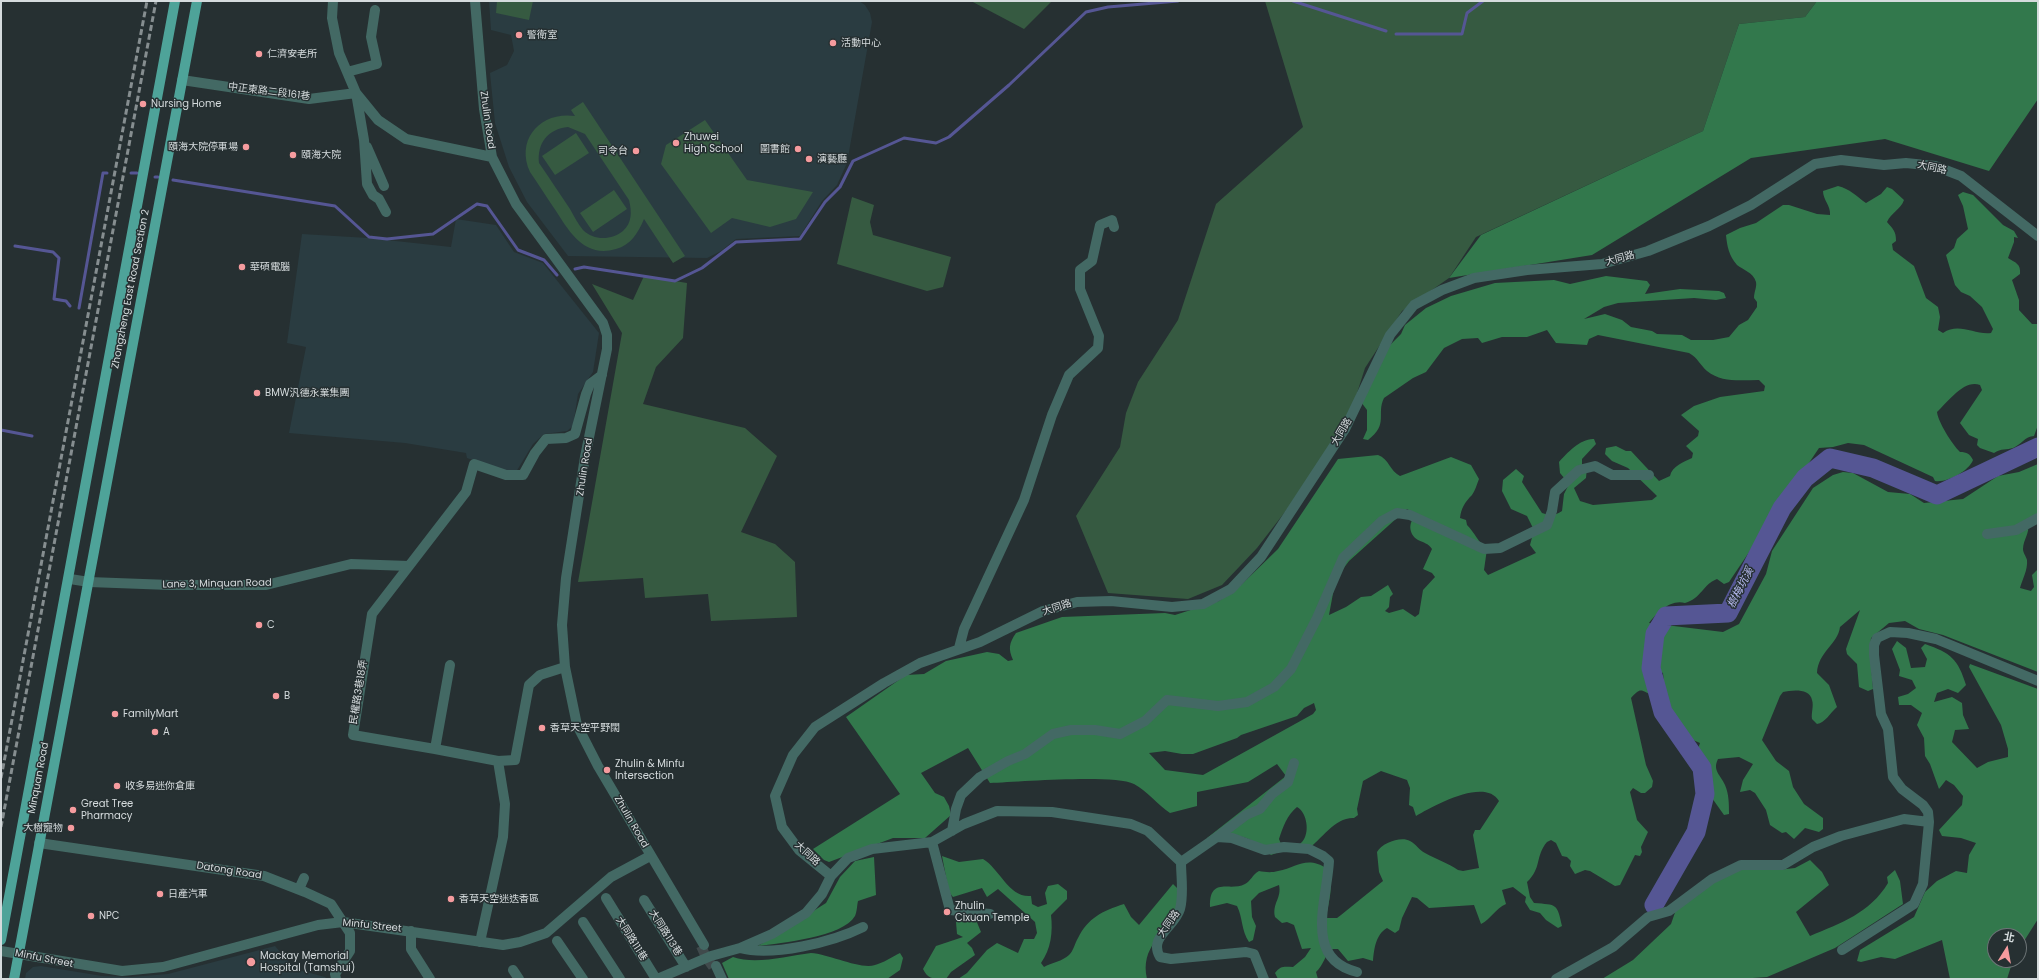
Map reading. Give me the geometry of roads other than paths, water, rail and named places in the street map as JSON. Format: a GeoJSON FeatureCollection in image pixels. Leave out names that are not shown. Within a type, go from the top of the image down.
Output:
{"type":"FeatureCollection","features":[{"type":"Feature","properties":{"kind":"main road","name":"Zhongzheng East Road Section 2"},"geometry":{"type":"LineString","coordinates":[[70,579],[96,424],[176,1]]}},
{"type":"Feature","properties":{"kind":"main road","name":"Zhongzheng East Road Section 2"},"geometry":{"type":"LineString","coordinates":[[89,582],[197,1]]}},
{"type":"Feature","properties":{"kind":"main road","name":"Minquan Road"},"geometry":{"type":"LineString","coordinates":[[1,940],[70,579]]}},
{"type":"Feature","properties":{"kind":"main road","name":"Minquan Road"},"geometry":{"type":"LineString","coordinates":[[14,979],[89,582]]}},
{"type":"Feature","properties":{"kind":"street"},"geometry":{"type":"LineString","coordinates":[[333,1],[332,18],[339,53],[356,93],[364,140],[367,184],[373,195],[379,199],[386,212]]}},
{"type":"Feature","properties":{"kind":"street","name":"Zhulin Road"},"geometry":{"type":"LineString","coordinates":[[475,1],[484,109],[492,157],[516,204],[603,323],[607,335],[607,350],[585,457],[566,578],[562,626],[565,668],[577,725],[598,766],[703,946]]}},
{"type":"Feature","properties":{"kind":"street"},"geometry":{"type":"LineString","coordinates":[[347,72],[377,64],[371,37],[375,10]]}},
{"type":"Feature","properties":{"kind":"street","name":"中正東路二段161巷"},"geometry":{"type":"LineString","coordinates":[[182,80],[309,99],[356,93]]}},
{"type":"Feature","properties":{"kind":"street"},"geometry":{"type":"LineString","coordinates":[[356,93],[378,120],[406,139],[492,157]]}},
{"type":"Feature","properties":{"kind":"street"},"geometry":{"type":"LineString","coordinates":[[364,140],[384,186]]}},
{"type":"Feature","properties":{"kind":"street","name":"大同路"},"geometry":{"type":"LineString","coordinates":[[831,876],[799,850],[782,827],[775,796],[793,755],[815,727],[884,683],[920,663],[959,648],[980,642],[1043,611],[1076,602],[1111,601],[1180,606],[1202,604],[1231,589],[1261,557],[1345,429],[1390,335],[1414,305],[1442,290],[1474,278],[1527,270],[1602,264],[1648,251],[1709,226],[1751,205],[1815,164],[1841,160],[1884,165],[1906,163],[1935,166],[1961,176],[2038,236]]}},
{"type":"Feature","properties":{"kind":"street"},"geometry":{"type":"LineString","coordinates":[[959,648],[964,629],[1024,500],[1052,415],[1069,375],[1098,348],[1099,336],[1080,289],[1080,270],[1092,260],[1100,225],[1112,220],[1114,227]]}},
{"type":"Feature","properties":{"kind":"street"},"geometry":{"type":"LineString","coordinates":[[409,566],[466,492],[474,464],[506,475],[523,475],[535,453],[546,439],[566,438],[575,434],[590,384],[602,375]]}},
{"type":"Feature","properties":{"kind":"street"},"geometry":{"type":"LineString","coordinates":[[952,831],[956,809],[961,795],[980,777],[1008,761],[1025,754],[1053,734],[1071,730],[1095,730],[1120,734],[1145,721],[1167,700],[1218,706],[1247,702],[1274,687],[1291,669],[1317,618],[1343,558],[1382,521],[1397,512],[1410,515],[1484,549],[1500,548],[1547,525],[1552,511],[1555,492],[1579,470],[1595,466],[1612,475],[1649,475]]}},
{"type":"Feature","properties":{"kind":"street"},"geometry":{"type":"LineString","coordinates":[[1987,534],[2016,530],[2038,518]]}},
{"type":"Feature","properties":{"kind":"street","name":"Lane 3, Minquan Road"},"geometry":{"type":"LineString","coordinates":[[70,579],[89,582],[170,585],[266,586],[350,564],[409,566]]}},
{"type":"Feature","properties":{"kind":"street","name":"民權路3巷18弄"},"geometry":{"type":"LineString","coordinates":[[409,566],[372,614],[353,735],[435,749]]}},
{"type":"Feature","properties":{"kind":"street"},"geometry":{"type":"LineString","coordinates":[[1842,950],[1914,904],[1923,884],[1929,822],[1928,812],[1923,805],[1902,789],[1893,777],[1888,729],[1881,714],[1874,655],[1874,645],[1877,638],[1890,632],[1908,633],[1936,639],[2038,681]]}},
{"type":"Feature","properties":{"kind":"street"},"geometry":{"type":"LineString","coordinates":[[450,665],[435,749],[498,761],[515,760],[529,685],[540,674],[565,668]]}},
{"type":"Feature","properties":{"kind":"street"},"geometry":{"type":"LineString","coordinates":[[480,942],[503,837],[506,804],[498,761]]}},
{"type":"Feature","properties":{"kind":"street"},"geometry":{"type":"LineString","coordinates":[[656,979],[711,956],[740,948],[772,934],[806,913],[822,894],[831,876],[848,858],[872,849],[932,842],[964,824],[997,811],[1052,812],[1131,824],[1148,831],[1181,862],[1246,815],[1260,809],[1272,794],[1288,782],[1294,763]]}},
{"type":"Feature","properties":{"kind":"street"},"geometry":{"type":"LineString","coordinates":[[1556,979],[1613,947],[1648,917],[1669,911],[1712,878],[1741,865],[1783,865],[1814,847],[1841,836],[1904,819],[1929,822]]}},
{"type":"Feature","properties":{"kind":"street"},"geometry":{"type":"LineString","coordinates":[[1217,837],[1232,838],[1265,850],[1284,847],[1310,849],[1329,861],[1321,930],[1324,946],[1332,958],[1343,968],[1357,972]]}},
{"type":"Feature","properties":{"kind":"street","name":"Datong Road"},"geometry":{"type":"LineString","coordinates":[[39,842],[264,876],[299,889],[331,904],[350,933],[350,951],[335,974],[336,979]]}},
{"type":"Feature","properties":{"kind":"street"},"geometry":{"type":"LineString","coordinates":[[932,842],[950,910],[990,914]]}},
{"type":"Feature","properties":{"kind":"street","name":"Minfu Street"},"geometry":{"type":"LineString","coordinates":[[1,951],[122,972],[163,967],[318,925],[343,922],[503,945],[520,942],[546,933],[611,877],[650,856]]}},
{"type":"Feature","properties":{"kind":"street","name":"大同路"},"geometry":{"type":"LineString","coordinates":[[1181,862],[1182,892],[1180,910],[1157,942],[1156,950],[1160,957],[1171,959],[1246,952],[1254,954],[1264,979]]}},
{"type":"Feature","properties":{"kind":"street"},"geometry":{"type":"LineString","coordinates":[[299,889],[304,878]]}},
{"type":"Feature","properties":{"kind":"street","name":"大同路111巷"},"geometry":{"type":"LineString","coordinates":[[606,898],[656,979]]}},
{"type":"Feature","properties":{"kind":"street","name":"大同路113巷"},"geometry":{"type":"LineString","coordinates":[[644,900],[686,967]]}},
{"type":"Feature","properties":{"kind":"street"},"geometry":{"type":"LineString","coordinates":[[583,922],[620,979]]}},
{"type":"Feature","properties":{"kind":"street"},"geometry":{"type":"LineString","coordinates":[[740,948],[749,951],[798,947],[849,934],[863,927]]}},
{"type":"Feature","properties":{"kind":"street"},"geometry":{"type":"LineString","coordinates":[[411,931],[411,949],[430,979]]}},
{"type":"Feature","properties":{"kind":"street"},"geometry":{"type":"LineString","coordinates":[[557,941],[583,979]]}},
{"type":"Feature","properties":{"kind":"street"},"geometry":{"type":"LineString","coordinates":[[714,966],[721,978]]}},
{"type":"Feature","properties":{"kind":"street"},"geometry":{"type":"LineString","coordinates":[[513,970],[519,979]]}},
{"type":"Feature","properties":{"kind":"waterway"},"geometry":{"type":"LineString","coordinates":[[575,269],[584,267],[675,281],[702,268],[736,242],[800,239],[825,202],[840,187],[853,161],[904,138],[936,143],[949,137],[1009,85],[1086,12],[1108,7],[1178,1]]}},
{"type":"Feature","properties":{"kind":"waterway"},"geometry":{"type":"LineString","coordinates":[[1293,1],[1386,31]]}},
{"type":"Feature","properties":{"kind":"waterway"},"geometry":{"type":"LineString","coordinates":[[1396,34],[1462,34],[1467,13],[1483,1]]}},
{"type":"Feature","properties":{"kind":"waterway"},"geometry":{"type":"LineString","coordinates":[[79,308],[103,173],[107,173]]}},
{"type":"Feature","properties":{"kind":"waterway"},"geometry":{"type":"LineString","coordinates":[[131,173],[137,173]]}},
{"type":"Feature","properties":{"kind":"waterway"},"geometry":{"type":"LineString","coordinates":[[173,180],[335,206],[369,237],[387,239],[433,234],[477,204],[487,206],[518,250],[544,260],[557,275]]}},
{"type":"Feature","properties":{"kind":"waterway"},"geometry":{"type":"LineString","coordinates":[[15,246],[53,252],[59,258],[54,299],[66,301],[70,306]]}},
{"type":"Feature","properties":{"kind":"waterway"},"geometry":{"type":"LineString","coordinates":[[1,430],[32,436]]}},
{"type":"Feature","properties":{"kind":"waterway","name":"樹梅坑溪"},"geometry":{"type":"LineString","coordinates":[[1654,905],[1696,832],[1705,794],[1702,768],[1663,712],[1651,668],[1655,634],[1666,616],[1728,613],[1782,508],[1805,478],[1830,458],[1873,468],[1937,495],[2038,447]]}},
{"type":"Feature","properties":{"kind":"tunnel"},"geometry":{"type":"LineString","coordinates":[[701,946],[713,967]]}},
{"type":"Feature","properties":{"kind":"railway"},"geometry":{"type":"LineString","coordinates":[[1,778],[147,1]]}},
{"type":"Feature","properties":{"kind":"railway"},"geometry":{"type":"LineString","coordinates":[[1,827],[156,1]]}},
{"type":"Feature","properties":{"kind":"place","name":"警衛室"},"geometry":{"type":"Point","coordinates":[519,35]}},
{"type":"Feature","properties":{"kind":"place","name":"活動中心"},"geometry":{"type":"Point","coordinates":[833,43]}},
{"type":"Feature","properties":{"kind":"place","name":"仁濟安老所"},"geometry":{"type":"Point","coordinates":[259,54]}},
{"type":"Feature","properties":{"kind":"place","name":"Nursing Home"},"geometry":{"type":"Point","coordinates":[143,104]}},
{"type":"Feature","properties":{"kind":"place","name":"Zhuwei High School"},"geometry":{"type":"Point","coordinates":[676,143]}},
{"type":"Feature","properties":{"kind":"place","name":"頤海大院停車場"},"geometry":{"type":"Point","coordinates":[246,147]}},
{"type":"Feature","properties":{"kind":"place","name":"圖書館"},"geometry":{"type":"Point","coordinates":[798,149]}},
{"type":"Feature","properties":{"kind":"place","name":"司令台"},"geometry":{"type":"Point","coordinates":[636,151]}},
{"type":"Feature","properties":{"kind":"place","name":"頤海大院"},"geometry":{"type":"Point","coordinates":[293,155]}},
{"type":"Feature","properties":{"kind":"place","name":"演藝廳"},"geometry":{"type":"Point","coordinates":[809,159]}},
{"type":"Feature","properties":{"kind":"place","name":"華碩電腦"},"geometry":{"type":"Point","coordinates":[242,267]}},
{"type":"Feature","properties":{"kind":"place","name":"BMW汎德永業集團"},"geometry":{"type":"Point","coordinates":[257,393]}},
{"type":"Feature","properties":{"kind":"place","name":"C"},"geometry":{"type":"Point","coordinates":[259,625]}},
{"type":"Feature","properties":{"kind":"place","name":"B"},"geometry":{"type":"Point","coordinates":[276,696]}},
{"type":"Feature","properties":{"kind":"place","name":"FamilyMart"},"geometry":{"type":"Point","coordinates":[115,714]}},
{"type":"Feature","properties":{"kind":"place","name":"香草天空平野闊"},"geometry":{"type":"Point","coordinates":[542,728]}},
{"type":"Feature","properties":{"kind":"place","name":"A"},"geometry":{"type":"Point","coordinates":[155,732]}},
{"type":"Feature","properties":{"kind":"place","name":"Zhulin & Minfu Intersection"},"geometry":{"type":"Point","coordinates":[607,770]}},
{"type":"Feature","properties":{"kind":"place","name":"收多易迷你倉庫"},"geometry":{"type":"Point","coordinates":[117,786]}},
{"type":"Feature","properties":{"kind":"place","name":"Great Tree Pharmacy"},"geometry":{"type":"Point","coordinates":[73,810]}},
{"type":"Feature","properties":{"kind":"place","name":"大樹寵物"},"geometry":{"type":"Point","coordinates":[71,828]}},
{"type":"Feature","properties":{"kind":"place","name":"日產汽車"},"geometry":{"type":"Point","coordinates":[160,894]}},
{"type":"Feature","properties":{"kind":"place","name":"香草天空迷迭香區"},"geometry":{"type":"Point","coordinates":[451,899]}},
{"type":"Feature","properties":{"kind":"place","name":"Zhulin Cixuan Temple"},"geometry":{"type":"Point","coordinates":[947,912]}},
{"type":"Feature","properties":{"kind":"place","name":"NPC"},"geometry":{"type":"Point","coordinates":[91,916]}},
{"type":"Feature","properties":{"kind":"place","name":"Mackay Memorial Hospital (Tamshui)"},"geometry":{"type":"Point","coordinates":[251,962]}}]}
